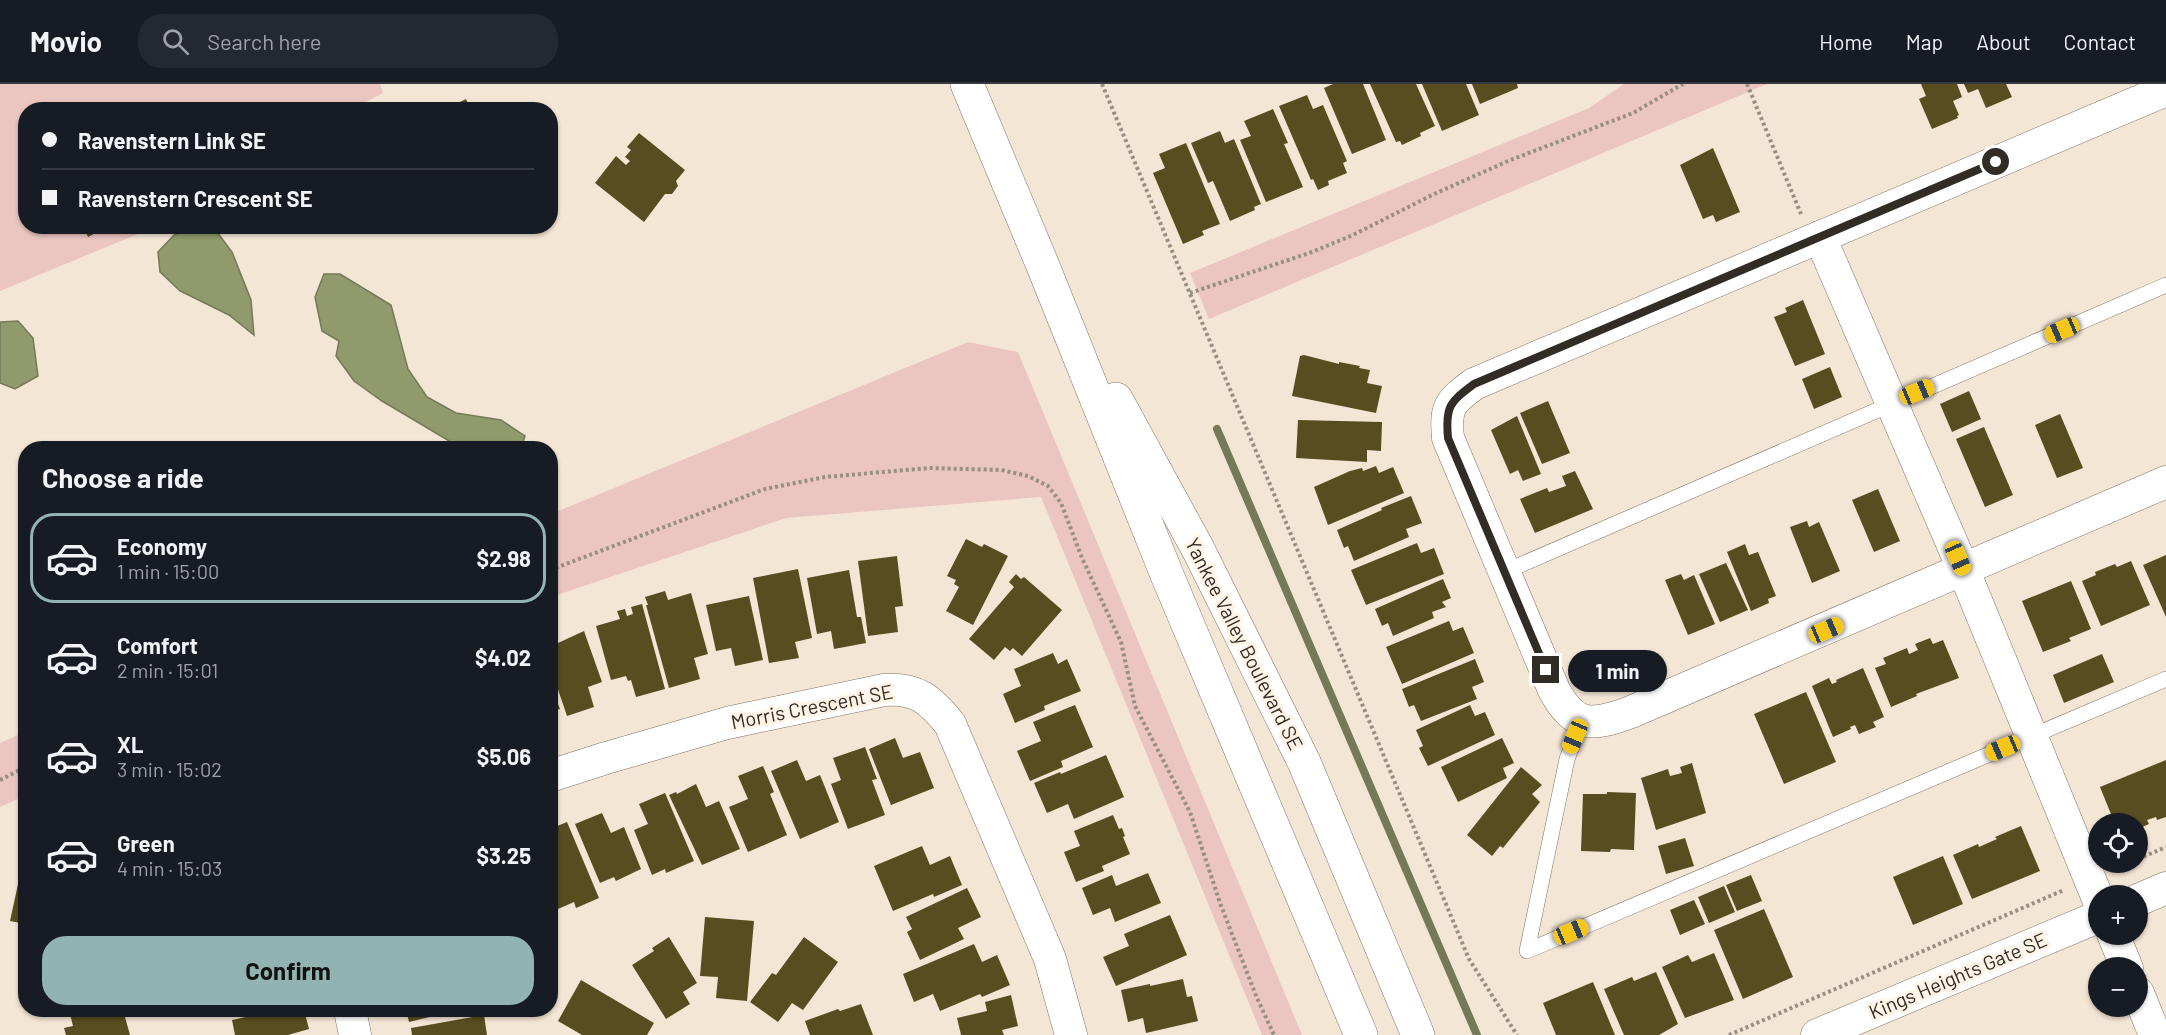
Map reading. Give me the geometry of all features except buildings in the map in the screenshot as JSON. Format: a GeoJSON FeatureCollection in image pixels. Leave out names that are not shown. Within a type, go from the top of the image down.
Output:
{"type":"FeatureCollection","features":[{"type":"Feature","properties":{"kind":"street","name":"Yankee Valley Boulevard SE"},"geometry":{"type":"LineString","coordinates":[[967,84],[1043,266],[1167,576],[1361,1035]]}},
{"type":"Feature","properties":{"kind":"street"},"geometry":{"type":"LineString","coordinates":[[2166,90],[1811,226],[1474,384],[1454,399],[1446,417],[1448,438],[1554,690],[1564,709],[1582,721],[1605,722],[1631,712],[2166,483]]}},
{"type":"Feature","properties":{"kind":"street"},"geometry":{"type":"LineString","coordinates":[[1811,226],[1964,571],[2092,885]]}},
{"type":"Feature","properties":{"kind":"street","name":"Yankee Valley Boulevard SE"},"geometry":{"type":"LineString","coordinates":[[1043,266],[1198,549],[1304,762],[1418,1035]]}},
{"type":"Feature","properties":{"kind":"street","name":"Morris Crescent SE"},"geometry":{"type":"LineString","coordinates":[[558,773],[727,723],[884,690],[902,689],[921,695],[935,706],[950,724],[1050,959],[1071,1035]]}},
{"type":"Feature","properties":{"kind":"street"},"geometry":{"type":"LineString","coordinates":[[2148,896],[2166,888]]}},
{"type":"Feature","properties":{"kind":"street","name":"Kings Heights Gate SE"},"geometry":{"type":"LineString","coordinates":[[1817,1035],[2088,921]]}},
{"type":"Feature","properties":{"kind":"street"},"geometry":{"type":"LineString","coordinates":[[351,1017],[355,1035]]}},
{"type":"Feature","properties":{"kind":"street"},"geometry":{"type":"LineString","coordinates":[[2148,1017],[2155,1035]]}},
{"type":"Feature","properties":{"kind":"lane"},"geometry":{"type":"LineString","coordinates":[[1504,572],[2166,285]]}},
{"type":"Feature","properties":{"kind":"lane"},"geometry":{"type":"LineString","coordinates":[[1582,721],[1567,759],[1527,951],[2166,679]]}},
{"type":"Feature","properties":{"kind":"path"},"geometry":{"type":"LineString","coordinates":[[1102,84],[1469,959],[1517,1035]]}},
{"type":"Feature","properties":{"kind":"path"},"geometry":{"type":"LineString","coordinates":[[1190,293],[1312,252],[1508,160],[1633,113],[1683,84]]}},
{"type":"Feature","properties":{"kind":"path"},"geometry":{"type":"LineString","coordinates":[[1747,84],[1811,226]]}},
{"type":"Feature","properties":{"kind":"path"},"geometry":{"type":"LineString","coordinates":[[558,567],[765,489],[825,477],[929,468],[1001,470],[1029,476],[1048,486],[1061,503],[1082,558],[1121,642],[1135,706],[1190,812],[1228,924],[1274,1035]]}},
{"type":"Feature","properties":{"kind":"path"},"geometry":{"type":"LineString","coordinates":[[0,780],[18,771]]}},
{"type":"Feature","properties":{"kind":"path"},"geometry":{"type":"LineString","coordinates":[[2148,854],[2166,847]]}},
{"type":"Feature","properties":{"kind":"path"},"geometry":{"type":"LineString","coordinates":[[2099,885],[2114,873]]}},
{"type":"Feature","properties":{"kind":"path"},"geometry":{"type":"LineString","coordinates":[[1729,1035],[2088,891]]}},
{"type":"Feature","properties":{"kind":"shaded area"},"geometry":{"type":"Polygon","coordinates":[[[0,84],[380,84],[383,93],[366,102],[18,102],[18,234],[138,234],[0,291],[0,84]]]}},
{"type":"Feature","properties":{"kind":"shaded area"},"geometry":{"type":"Polygon","coordinates":[[[1624,84],[1767,84],[1209,319],[1190,273],[1589,108],[1624,84]]]}},
{"type":"Feature","properties":{"kind":"shaded area"},"geometry":{"type":"Polygon","coordinates":[[[218,234],[232,252],[251,300],[254,335],[229,315],[180,291],[160,272],[158,252],[174,235],[218,234]]]}},
{"type":"Feature","properties":{"kind":"shaded area"},"geometry":{"type":"Polygon","coordinates":[[[324,274],[340,274],[391,305],[408,369],[427,397],[456,413],[501,420],[525,436],[523,441],[449,441],[382,401],[354,381],[336,356],[339,341],[322,331],[315,297],[324,274]]]}},
{"type":"Feature","properties":{"kind":"shaded area"},"geometry":{"type":"Polygon","coordinates":[[[18,321],[33,338],[38,376],[15,389],[0,383],[0,322],[18,321]]]}},
{"type":"Feature","properties":{"kind":"shaded area"},"geometry":{"type":"Polygon","coordinates":[[[968,342],[1018,352],[1302,1035],[1262,1035],[1041,497],[786,518],[558,595],[558,511],[968,342]]]}},
{"type":"Feature","properties":{"kind":"shaded area"},"geometry":{"type":"Polygon","coordinates":[[[18,735],[18,799],[0,807],[0,743],[18,735]]]}},
{"type":"Feature","properties":{"kind":"waterway"},"geometry":{"type":"LineString","coordinates":[[1217,429],[1477,1035]]}},
{"type":"Feature","properties":{"kind":"route"},"geometry":{"type":"LineString","coordinates":[[1546,670],[1448,438],[1446,417],[1454,399],[1474,384],[1996,162]]}}]}
